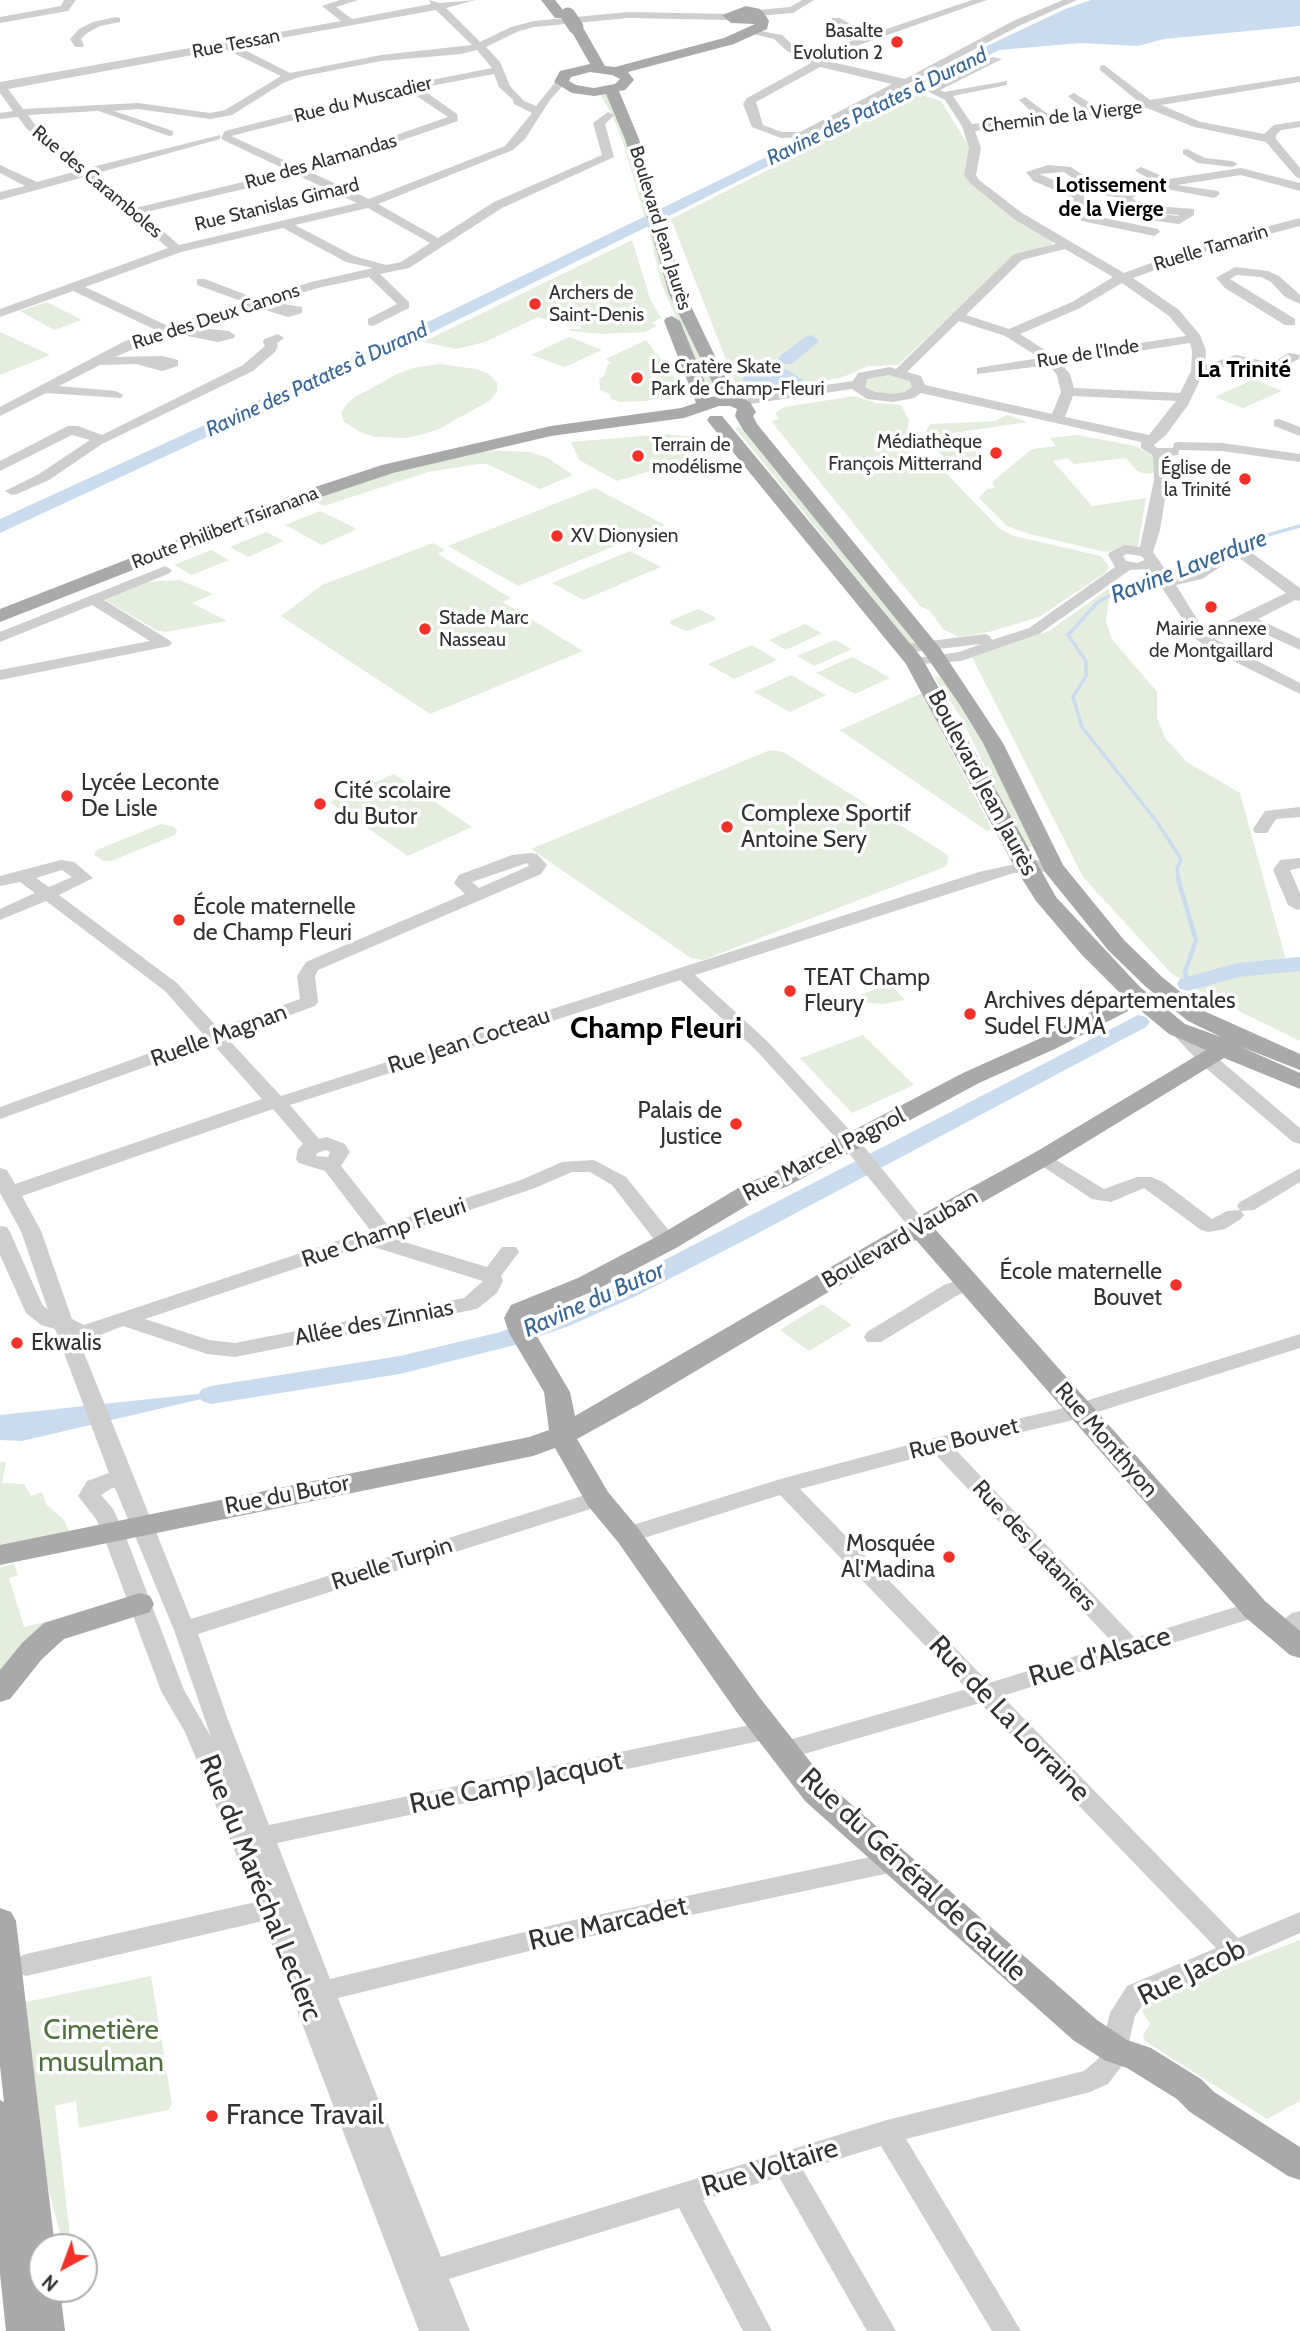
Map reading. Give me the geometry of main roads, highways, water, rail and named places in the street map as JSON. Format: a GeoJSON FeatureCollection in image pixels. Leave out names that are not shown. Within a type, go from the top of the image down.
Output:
{"type":"FeatureCollection","features":[{"type":"Feature","properties":{"kind":"main road"},"geometry":{"type":"LineString","coordinates":[[561,12],[599,68]]}},
{"type":"Feature","properties":{"kind":"main road"},"geometry":{"type":"LineString","coordinates":[[561,12],[578,48],[582,69]]}},
{"type":"Feature","properties":{"kind":"main road"},"geometry":{"type":"LineString","coordinates":[[625,71],[625,84],[596,91],[561,82],[565,74],[582,69],[625,71],[722,44],[746,15]]}},
{"type":"Feature","properties":{"kind":"main road","name":"Boulevard Jean Jaurès"},"geometry":{"type":"LineString","coordinates":[[596,91],[621,148],[661,297],[684,346],[707,413],[731,436],[910,655],[947,717],[1025,866],[1047,901],[1132,992],[1187,1023],[1222,1048],[1300,1082]]}},
{"type":"Feature","properties":{"kind":"main road","name":"Boulevard Jean Jaurès"},"geometry":{"type":"LineString","coordinates":[[596,91],[632,139],[677,294],[722,388],[739,408],[751,429],[933,653],[993,743],[1053,867],[1116,946],[1159,986],[1187,1023]]}},
{"type":"Feature","properties":{"kind":"main road"},"geometry":{"type":"LineString","coordinates":[[707,413],[732,420],[739,408]]}},
{"type":"Feature","properties":{"kind":"main road","name":"Route Philibert Tsiranana"},"geometry":{"type":"LineString","coordinates":[[0,617],[306,496],[387,469],[540,433],[684,413],[707,413]]}},
{"type":"Feature","properties":{"kind":"main road","name":"Route Philibert Tsiranana"},"geometry":{"type":"LineString","coordinates":[[455,452],[707,413]]}},
{"type":"Feature","properties":{"kind":"main road"},"geometry":{"type":"LineString","coordinates":[[668,420],[712,427],[731,436]]}},
{"type":"Feature","properties":{"kind":"main road","name":"Rue Marcel Pagnol"},"geometry":{"type":"LineString","coordinates":[[517,1318],[528,1307],[587,1284],[676,1237],[754,1190],[853,1145],[971,1078],[1049,1043],[1122,1004],[1132,992]]}},
{"type":"Feature","properties":{"kind":"main road","name":"Boulevard Jean Jaurès"},"geometry":{"type":"LineString","coordinates":[[1222,1048],[1300,1063]]}},
{"type":"Feature","properties":{"kind":"main road","name":"Boulevard Vauban"},"geometry":{"type":"LineString","coordinates":[[561,1437],[912,1219],[1043,1158],[1222,1048]]}},
{"type":"Feature","properties":{"kind":"main road","name":"Rue Monthyon"},"geometry":{"type":"LineString","coordinates":[[912,1219],[1255,1609],[1294,1633]]}},
{"type":"Feature","properties":{"kind":"main road","name":"Rue du Général de Gaulle"},"geometry":{"type":"LineString","coordinates":[[517,1318],[556,1392],[564,1427],[561,1437],[598,1499],[628,1535],[749,1706],[825,1800],[1075,2021],[1115,2050],[1139,2058],[1172,2078],[1202,2102],[1300,2165]]}},
{"type":"Feature","properties":{"kind":"main road"},"geometry":{"type":"LineString","coordinates":[[556,1392],[579,1407],[605,1411]]}},
{"type":"Feature","properties":{"kind":"main road","name":"Rue du Butor"},"geometry":{"type":"LineString","coordinates":[[7,1554],[533,1446],[561,1437]]}},
{"type":"Feature","properties":{"kind":"main road"},"geometry":{"type":"LineString","coordinates":[[0,1691],[32,1651],[54,1631],[140,1605]]}},
{"type":"Feature","properties":{"kind":"main road"},"geometry":{"type":"LineString","coordinates":[[0,1921],[47,2331]]}},
{"type":"Feature","properties":{"kind":"main road"},"geometry":{"type":"LineString","coordinates":[[0,2115],[24,2331]]}},
{"type":"Feature","properties":{"kind":"water","name":"Ravine des Patates à Durand"},"geometry":{"type":"Polygon","coordinates":[[[1091,0],[1300,0],[1300,26],[1164,39],[1138,46],[1081,43],[999,50],[429,334],[0,533],[0,519],[407,332],[989,45],[1065,9],[1091,0]]]}},
{"type":"Feature","properties":{"kind":"water"},"geometry":{"type":"Polygon","coordinates":[[[758,361],[788,370],[803,380],[798,385],[783,384],[775,389],[748,386],[742,378],[752,372],[747,364],[758,361]]]}},
{"type":"Feature","properties":{"kind":"water"},"geometry":{"type":"Polygon","coordinates":[[[244,1389],[22,1441],[0,1440],[0,1415],[244,1389]]]}},
{"type":"Feature","properties":{"kind":"waterway"},"geometry":{"type":"LineString","coordinates":[[786,360],[811,340]]}},
{"type":"Feature","properties":{"kind":"waterway","name":"Ravine Laverdure"},"geometry":{"type":"LineString","coordinates":[[1179,880],[1177,869],[1181,859],[1157,822],[1082,727],[1073,697],[1086,676],[1086,661],[1068,635],[1098,602],[1129,585],[1169,575],[1250,540],[1300,526]]}},
{"type":"Feature","properties":{"kind":"waterway","name":"Ravine Laverdure"},"geometry":{"type":"LineString","coordinates":[[1178,879],[1196,940],[1185,972],[1188,984]]}},
{"type":"Feature","properties":{"kind":"waterway","name":"Ravine du Butor"},"geometry":{"type":"LineString","coordinates":[[1188,984],[1237,970],[1300,964]]}},
{"type":"Feature","properties":{"kind":"waterway","name":"Ravine du Butor"},"geometry":{"type":"LineString","coordinates":[[211,1395],[400,1365],[506,1339],[560,1320],[625,1291],[738,1233],[1138,1022]]}},
{"type":"Feature","properties":{"kind":"place","name":"Basalte Evolution 2"},"geometry":{"type":"Point","coordinates":[897,42]}},
{"type":"Feature","properties":{"kind":"place","name":"Archers de Saint-Denis"},"geometry":{"type":"Point","coordinates":[535,304]}},
{"type":"Feature","properties":{"kind":"place","name":"Le Cratère Skate Park de Champ-Fleuri"},"geometry":{"type":"Point","coordinates":[637,378]}},
{"type":"Feature","properties":{"kind":"place","name":"Médiathèque François Mitterrand"},"geometry":{"type":"Point","coordinates":[996,453]}},
{"type":"Feature","properties":{"kind":"place","name":"Terrain de modélisme"},"geometry":{"type":"Point","coordinates":[638,456]}},
{"type":"Feature","properties":{"kind":"place","name":"Église de la Trinité"},"geometry":{"type":"Point","coordinates":[1245,479]}},
{"type":"Feature","properties":{"kind":"place","name":"XV Dionysien"},"geometry":{"type":"Point","coordinates":[557,536]}},
{"type":"Feature","properties":{"kind":"place","name":"Mairie annexe de Montgaillard"},"geometry":{"type":"Point","coordinates":[1211,607]}},
{"type":"Feature","properties":{"kind":"place","name":"Stade Marc Nasseau"},"geometry":{"type":"Point","coordinates":[425,629]}},
{"type":"Feature","properties":{"kind":"place","name":"Lycée Leconte De Lisle"},"geometry":{"type":"Point","coordinates":[67,796]}},
{"type":"Feature","properties":{"kind":"place","name":"Cité scolaire du Butor"},"geometry":{"type":"Point","coordinates":[320,804]}},
{"type":"Feature","properties":{"kind":"place","name":"Complexe Sportif Antoine Sery"},"geometry":{"type":"Point","coordinates":[727,827]}},
{"type":"Feature","properties":{"kind":"place","name":"École maternelle de Champ Fleuri"},"geometry":{"type":"Point","coordinates":[179,920]}},
{"type":"Feature","properties":{"kind":"place","name":"TEAT Champ Fleury"},"geometry":{"type":"Point","coordinates":[790,991]}},
{"type":"Feature","properties":{"kind":"place","name":"Archives départementales Sudel FUMA"},"geometry":{"type":"Point","coordinates":[970,1014]}},
{"type":"Feature","properties":{"kind":"place","name":"Palais de Justice"},"geometry":{"type":"Point","coordinates":[736,1124]}},
{"type":"Feature","properties":{"kind":"place","name":"École maternelle Bouvet"},"geometry":{"type":"Point","coordinates":[1176,1285]}},
{"type":"Feature","properties":{"kind":"place","name":"Ekwalis"},"geometry":{"type":"Point","coordinates":[17,1343]}},
{"type":"Feature","properties":{"kind":"place","name":"Mosquée Al'Madina"},"geometry":{"type":"Point","coordinates":[949,1557]}},
{"type":"Feature","properties":{"kind":"place","name":"France Travail"},"geometry":{"type":"Point","coordinates":[212,2116]}},
{"type":"Feature","properties":{"kind":"district","name":"Lotissement de la Vierge"},"geometry":{"type":"Point","coordinates":[1111,198]}},
{"type":"Feature","properties":{"kind":"district","name":"La Trinité"},"geometry":{"type":"Point","coordinates":[1244,370]}},
{"type":"Feature","properties":{"kind":"district","name":"Champ Fleuri"},"geometry":{"type":"Point","coordinates":[656,1029]}},
{"type":"Feature","properties":{"kind":"park label","name":"Cimetière musulman"},"geometry":{"type":"Point","coordinates":[101,2047]}}]}
